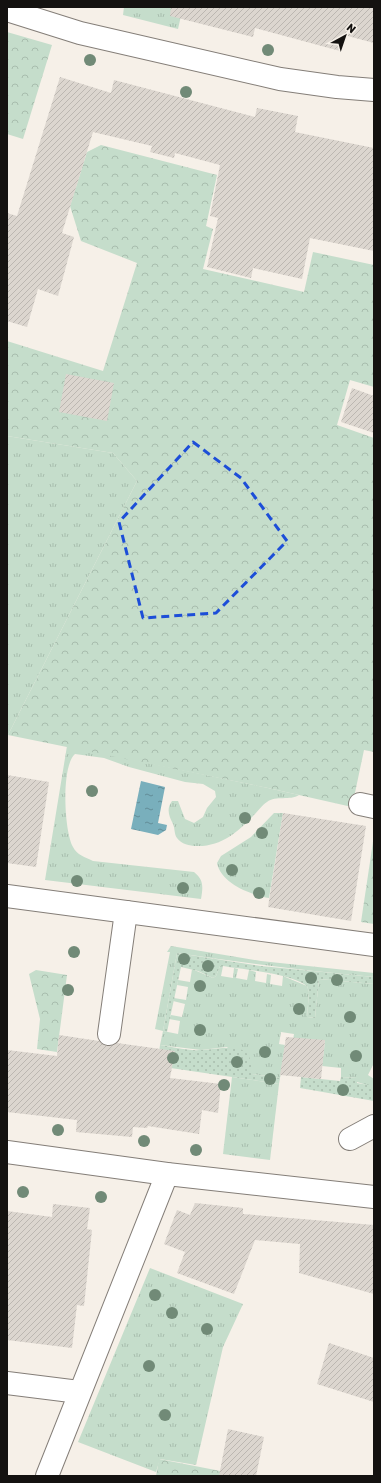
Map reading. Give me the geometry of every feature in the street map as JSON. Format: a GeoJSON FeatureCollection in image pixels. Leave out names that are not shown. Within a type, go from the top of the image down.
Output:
{"type":"FeatureCollection","features":[{"type":"Feature","properties":{"kind":"street"},"geometry":{"type":"LineString","coordinates":[[7,10],[80,32],[280,79],[337,87],[374,90]]}},
{"type":"Feature","properties":{"kind":"street"},"geometry":{"type":"LineString","coordinates":[[7,896],[374,945]]}},
{"type":"Feature","properties":{"kind":"street"},"geometry":{"type":"LineString","coordinates":[[109,1034],[126,912]]}},
{"type":"Feature","properties":{"kind":"street"},"geometry":{"type":"LineString","coordinates":[[350,1139],[374,1126]]}},
{"type":"Feature","properties":{"kind":"street"},"geometry":{"type":"LineString","coordinates":[[7,1152],[167,1174],[374,1197]]}},
{"type":"Feature","properties":{"kind":"street"},"geometry":{"type":"LineString","coordinates":[[47,1476],[79,1392],[167,1174]]}},
{"type":"Feature","properties":{"kind":"street"},"geometry":{"type":"LineString","coordinates":[[7,1383],[79,1392]]}},
{"type":"Feature","properties":{"kind":"highlighted area"},"geometry":{"type":"Polygon","coordinates":[[[193,442],[241,478],[287,541],[216,613],[143,618],[119,522],[193,442]]]}},
{"type":"Feature","properties":{"kind":"green space"},"geometry":{"type":"Polygon","coordinates":[[[124,7],[183,7],[178,29],[123,15],[124,7]]]}},
{"type":"Feature","properties":{"kind":"green space"},"geometry":{"type":"Polygon","coordinates":[[[7,32],[52,45],[23,139],[7,134],[7,32]]]}},
{"type":"Feature","properties":{"kind":"green space"},"geometry":{"type":"Polygon","coordinates":[[[101,145],[217,175],[206,226],[213,229],[203,269],[304,292],[313,252],[374,265],[374,387],[350,380],[337,425],[374,438],[374,752],[364,750],[352,807],[268,788],[8,735],[137,481],[113,453],[7,436],[7,341],[103,371],[137,263],[81,241],[70,206],[87,152],[101,145]]]}},
{"type":"Feature","properties":{"kind":"green space"},"geometry":{"type":"Polygon","coordinates":[[[7,436],[113,453],[137,481],[8,735],[7,436]]]}},
{"type":"Feature","properties":{"kind":"green space"},"geometry":{"type":"Polygon","coordinates":[[[67,746],[299,795],[291,798],[275,799],[267,802],[235,833],[221,841],[205,846],[191,846],[181,842],[176,836],[174,826],[170,818],[170,804],[172,801],[178,801],[185,819],[194,823],[203,817],[207,808],[216,797],[215,791],[203,784],[185,782],[129,767],[104,758],[75,754],[68,771],[65,799],[70,839],[75,850],[82,856],[93,861],[194,872],[200,878],[202,884],[201,899],[45,880],[67,746]]]}},
{"type":"Feature","properties":{"kind":"green space"},"geometry":{"type":"Polygon","coordinates":[[[274,813],[283,813],[269,898],[246,891],[231,883],[224,877],[217,863],[221,856],[251,837],[274,813]]]}},
{"type":"Feature","properties":{"kind":"green space"},"geometry":{"type":"Polygon","coordinates":[[[374,835],[374,924],[361,922],[374,835]]]}},
{"type":"Feature","properties":{"kind":"green space"},"geometry":{"type":"Polygon","coordinates":[[[171,946],[261,961],[374,973],[374,977],[349,975],[177,953],[163,1031],[155,1029],[170,952],[167,952],[171,946]]]}},
{"type":"Feature","properties":{"kind":"green space"},"geometry":{"type":"Polygon","coordinates":[[[177,953],[261,966],[374,977],[374,984],[319,979],[315,1018],[307,1017],[309,992],[307,986],[290,978],[220,966],[216,976],[213,978],[198,971],[181,967],[167,1032],[163,1031],[177,953]]]}},
{"type":"Feature","properties":{"kind":"green space"},"geometry":{"type":"Polygon","coordinates":[[[220,966],[223,966],[221,976],[233,978],[234,968],[238,969],[236,978],[247,980],[249,970],[256,972],[255,981],[266,983],[267,974],[271,975],[270,984],[282,986],[283,976],[307,986],[309,992],[307,1017],[315,1018],[319,979],[374,984],[374,1063],[368,1075],[374,1079],[373,1087],[357,1082],[357,1078],[341,1077],[341,1068],[322,1066],[325,1041],[292,1047],[294,1034],[281,1032],[279,1044],[285,1045],[280,1078],[252,1074],[227,1047],[201,1050],[160,1045],[163,1031],[178,1034],[180,1021],[169,1019],[171,1015],[182,1017],[185,1004],[173,1001],[174,998],[186,1000],[188,987],[177,985],[178,980],[190,982],[192,969],[213,978],[216,976],[220,966]]]}},
{"type":"Feature","properties":{"kind":"green space"},"geometry":{"type":"Polygon","coordinates":[[[36,970],[67,975],[57,1052],[37,1049],[40,1019],[29,974],[36,970]]]}},
{"type":"Feature","properties":{"kind":"green space"},"geometry":{"type":"Polygon","coordinates":[[[160,1045],[191,1050],[236,1048],[243,1050],[248,1055],[251,1063],[252,1074],[280,1078],[279,1084],[157,1066],[160,1045]]]}},
{"type":"Feature","properties":{"kind":"green space"},"geometry":{"type":"Polygon","coordinates":[[[232,1077],[279,1084],[270,1160],[223,1154],[232,1077]]]}},
{"type":"Feature","properties":{"kind":"green space"},"geometry":{"type":"Polygon","coordinates":[[[301,1077],[340,1081],[341,1077],[357,1078],[357,1083],[374,1086],[374,1101],[300,1088],[301,1077]]]}},
{"type":"Feature","properties":{"kind":"green space"},"geometry":{"type":"Polygon","coordinates":[[[150,1268],[243,1304],[223,1347],[196,1465],[160,1459],[156,1472],[78,1442],[150,1268]]]}},
{"type":"Feature","properties":{"kind":"green space"},"geometry":{"type":"Polygon","coordinates":[[[159,1459],[246,1476],[156,1476],[159,1459]]]}},
{"type":"Feature","properties":{"kind":"water"},"geometry":{"type":"Polygon","coordinates":[[[141,781],[165,787],[158,823],[167,825],[166,830],[158,835],[131,829],[141,781]]]}},
{"type":"Feature","properties":{"kind":"building"},"geometry":{"type":"Polygon","coordinates":[[[171,7],[374,7],[374,43],[344,35],[340,51],[255,28],[253,37],[170,16],[171,7]]]}},
{"type":"Feature","properties":{"kind":"building"},"geometry":{"type":"Polygon","coordinates":[[[60,77],[111,93],[114,80],[255,117],[257,108],[298,116],[295,132],[374,148],[374,251],[310,238],[302,279],[253,268],[251,278],[207,267],[218,218],[210,216],[220,165],[175,153],[174,158],[150,152],[152,146],[93,132],[62,233],[74,237],[58,296],[38,289],[27,327],[7,321],[7,213],[17,216],[60,77]]]}},
{"type":"Feature","properties":{"kind":"building"},"geometry":{"type":"Polygon","coordinates":[[[66,374],[114,383],[107,421],[59,412],[66,374]]]}},
{"type":"Feature","properties":{"kind":"building"},"geometry":{"type":"Polygon","coordinates":[[[352,388],[374,396],[374,433],[341,422],[352,388]]]}},
{"type":"Feature","properties":{"kind":"building"},"geometry":{"type":"Polygon","coordinates":[[[7,775],[49,782],[36,867],[7,863],[7,775]]]}},
{"type":"Feature","properties":{"kind":"building"},"geometry":{"type":"Polygon","coordinates":[[[283,813],[366,826],[351,921],[268,907],[283,813]]]}},
{"type":"Feature","properties":{"kind":"building"},"geometry":{"type":"Polygon","coordinates":[[[59,1035],[99,1041],[107,1046],[117,1043],[175,1051],[170,1078],[221,1084],[218,1113],[202,1110],[199,1134],[148,1126],[147,1128],[133,1127],[132,1137],[76,1132],[77,1120],[7,1112],[7,1050],[57,1056],[59,1035]]]}},
{"type":"Feature","properties":{"kind":"building"},"geometry":{"type":"Polygon","coordinates":[[[286,1037],[325,1040],[321,1079],[280,1075],[286,1037]]]}},
{"type":"Feature","properties":{"kind":"building"},"geometry":{"type":"Polygon","coordinates":[[[195,1203],[243,1208],[243,1214],[374,1225],[374,1294],[299,1273],[300,1244],[255,1240],[234,1294],[177,1273],[185,1252],[164,1244],[177,1210],[190,1215],[195,1203]]]}},
{"type":"Feature","properties":{"kind":"building"},"geometry":{"type":"Polygon","coordinates":[[[53,1204],[90,1208],[87,1229],[92,1230],[84,1306],[77,1305],[72,1348],[7,1340],[7,1211],[52,1217],[53,1204]]]}},
{"type":"Feature","properties":{"kind":"building"},"geometry":{"type":"Polygon","coordinates":[[[329,1343],[374,1358],[374,1402],[317,1384],[329,1343]]]}},
{"type":"Feature","properties":{"kind":"building"},"geometry":{"type":"Polygon","coordinates":[[[228,1429],[264,1437],[256,1476],[219,1476],[228,1429]]]}}]}
